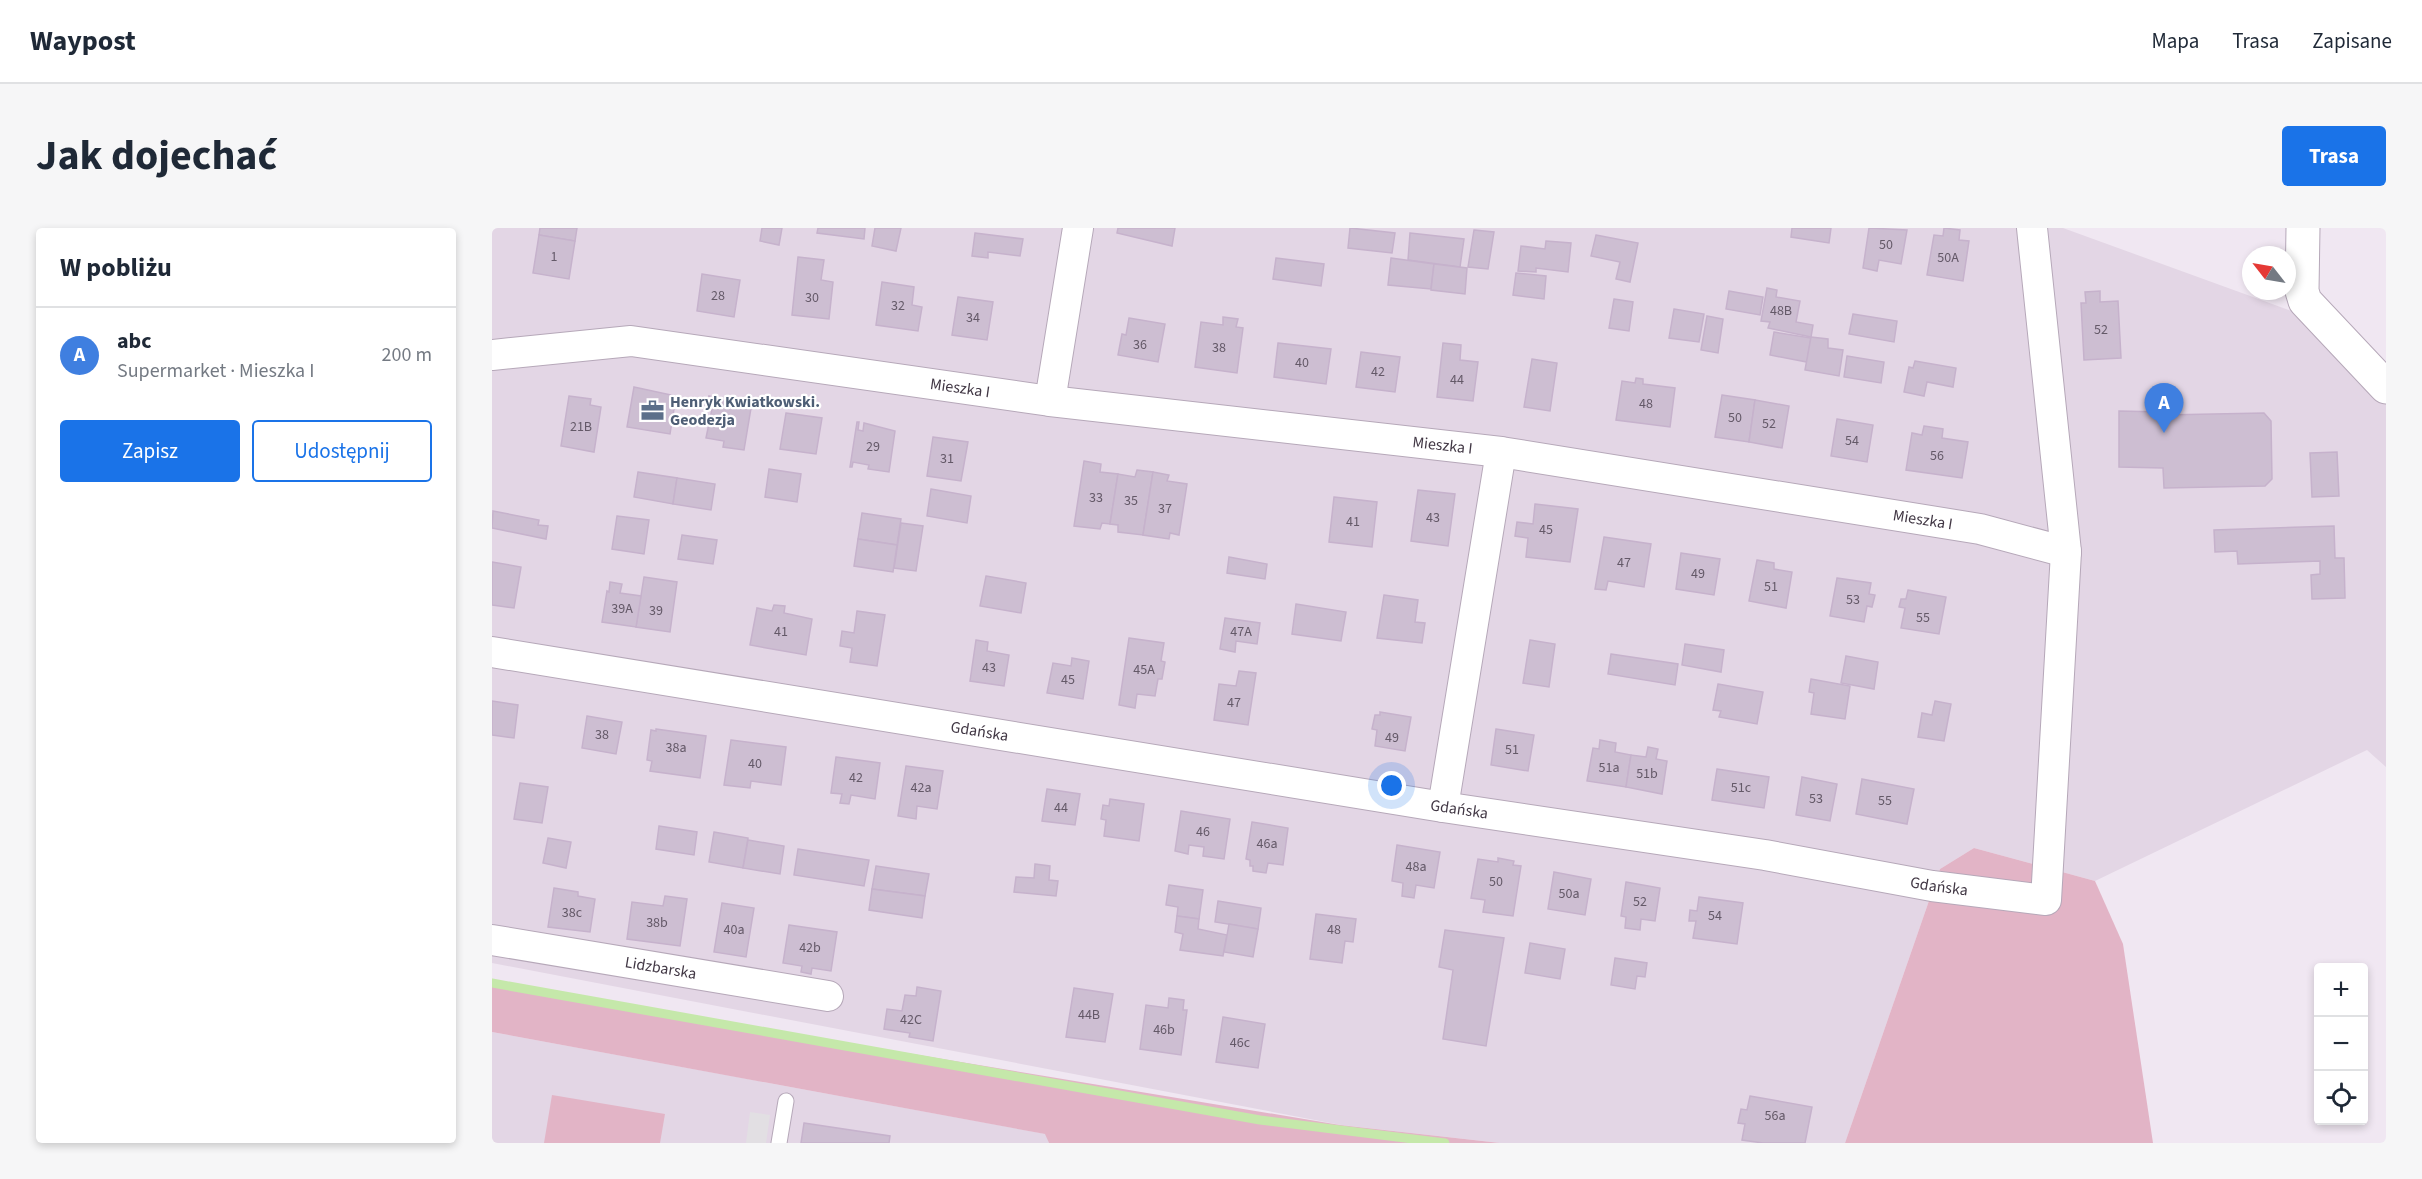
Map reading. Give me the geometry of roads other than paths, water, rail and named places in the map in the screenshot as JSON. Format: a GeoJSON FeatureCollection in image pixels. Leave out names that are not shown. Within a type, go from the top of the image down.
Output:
{"type":"FeatureCollection","features":[{"type":"Feature","properties":{"kind":"street"},"geometry":{"type":"LineString","coordinates":[[1050,401],[1078,228]]}},
{"type":"Feature","properties":{"kind":"street"},"geometry":{"type":"LineString","coordinates":[[2032,228],[2067,552]]}},
{"type":"Feature","properties":{"kind":"street"},"geometry":{"type":"LineString","coordinates":[[2303,228],[2302,291],[2305,301],[2386,387]]}},
{"type":"Feature","properties":{"kind":"street","name":"Mieszka I"},"geometry":{"type":"LineString","coordinates":[[492,355],[631,341],[1050,401],[1501,452],[1980,529],[2067,552]]}},
{"type":"Feature","properties":{"kind":"street"},"geometry":{"type":"LineString","coordinates":[[1443,807],[1501,452]]}},
{"type":"Feature","properties":{"kind":"street","name":"Gdańska"},"geometry":{"type":"LineString","coordinates":[[492,651],[1443,807],[1765,855],[1932,886],[2046,900],[2067,552]]}},
{"type":"Feature","properties":{"kind":"street","name":"Lidzbarska"},"geometry":{"type":"LineString","coordinates":[[492,940],[828,996]]}},
{"type":"Feature","properties":{"kind":"lane"},"geometry":{"type":"LineString","coordinates":[[779,1143],[786,1101]]}},
{"type":"Feature","properties":{"kind":"waterway"},"geometry":{"type":"LineString","coordinates":[[492,983],[1260,1120],[1445,1143]]}},
{"type":"Feature","properties":{"kind":"place","name":"Henryk Kwiatkowski. Geodezja"},"geometry":{"type":"Point","coordinates":[652,411]}},
{"type":"Feature","properties":{"kind":"place","name":"abc"},"geometry":{"type":"Point","coordinates":[2164,433]}}]}
